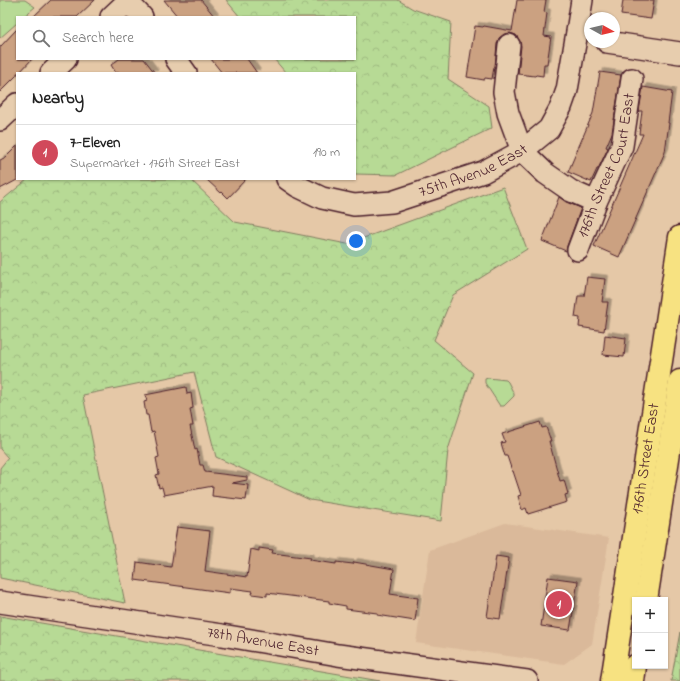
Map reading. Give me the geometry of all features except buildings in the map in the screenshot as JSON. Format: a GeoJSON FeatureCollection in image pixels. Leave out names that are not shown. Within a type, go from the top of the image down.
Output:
{"type":"FeatureCollection","features":[{"type":"Feature","properties":{"kind":"main road","name":"176th Street East"},"geometry":{"type":"LineString","coordinates":[[612,681],[680,237]]}},
{"type":"Feature","properties":{"kind":"main road","name":"176th Street East"},"geometry":{"type":"LineString","coordinates":[[646,597],[680,381]]}},
{"type":"Feature","properties":{"kind":"main road"},"geometry":{"type":"LineString","coordinates":[[633,681],[635,669]]}},
{"type":"Feature","properties":{"kind":"street","name":"75th Avenue East"},"geometry":{"type":"LineString","coordinates":[[288,180],[297,186],[322,198],[354,205],[392,202],[483,172],[522,151],[549,129],[561,107],[583,39],[582,0]]}},
{"type":"Feature","properties":{"kind":"street"},"geometry":{"type":"LineString","coordinates":[[112,16],[127,1],[141,16]]}},
{"type":"Feature","properties":{"kind":"street"},"geometry":{"type":"LineString","coordinates":[[620,44],[680,53]]}},
{"type":"Feature","properties":{"kind":"street"},"geometry":{"type":"LineString","coordinates":[[509,45],[504,92],[508,113],[522,151],[545,173],[572,191],[596,202]]}},
{"type":"Feature","properties":{"kind":"street"},"geometry":{"type":"LineString","coordinates":[[52,72],[65,60]]}},
{"type":"Feature","properties":{"kind":"street"},"geometry":{"type":"LineString","coordinates":[[177,60],[185,72]]}},
{"type":"Feature","properties":{"kind":"street","name":"176th Street Court East"},"geometry":{"type":"LineString","coordinates":[[578,250],[596,202],[622,146],[632,79]]}},
{"type":"Feature","properties":{"kind":"street"},"geometry":{"type":"LineString","coordinates":[[0,120],[16,105]]}},
{"type":"Feature","properties":{"kind":"street","name":"78th Avenue East"},"geometry":{"type":"LineString","coordinates":[[0,602],[222,635],[338,655],[527,681]]}},
{"type":"Feature","properties":{"kind":"shaded area"},"geometry":{"type":"Polygon","coordinates":[[[505,523],[609,538],[592,644],[564,664],[416,643],[430,550],[505,523]]]}},
{"type":"Feature","properties":{"kind":"green space"},"geometry":{"type":"Polygon","coordinates":[[[0,0],[25,0],[35,7],[24,16],[16,16],[16,24],[0,38],[0,0]]]}},
{"type":"Feature","properties":{"kind":"green space"},"geometry":{"type":"Polygon","coordinates":[[[226,0],[398,0],[413,9],[451,22],[448,79],[489,106],[492,128],[396,175],[356,174],[356,72],[285,72],[275,60],[356,60],[356,16],[239,16],[226,0]]]}},
{"type":"Feature","properties":{"kind":"green space"},"geometry":{"type":"Polygon","coordinates":[[[27,180],[191,180],[235,222],[347,244],[503,187],[527,249],[453,295],[434,340],[473,373],[448,450],[441,521],[310,500],[216,457],[194,372],[83,395],[125,603],[0,578],[0,468],[8,458],[0,449],[0,202],[27,180]]]}},
{"type":"Feature","properties":{"kind":"green space"},"geometry":{"type":"Polygon","coordinates":[[[485,379],[506,380],[508,382],[514,396],[504,406],[500,406],[485,383],[485,379]]]}},
{"type":"Feature","properties":{"kind":"green space"},"geometry":{"type":"Polygon","coordinates":[[[0,616],[380,681],[0,681],[0,616]]]}},
{"type":"Feature","properties":{"kind":"green space"},"geometry":{"type":"Polygon","coordinates":[[[680,632],[680,681],[671,681],[680,632]]]}},
{"type":"Feature","properties":{"kind":"place","name":"7-Eleven"},"geometry":{"type":"Point","coordinates":[559,604]}}]}
